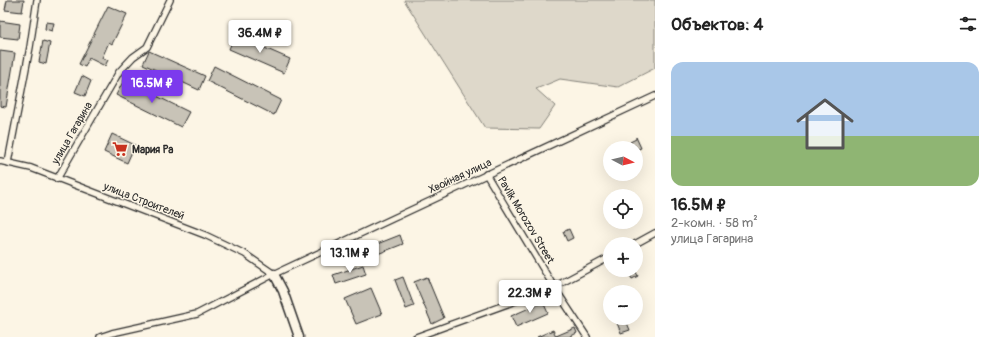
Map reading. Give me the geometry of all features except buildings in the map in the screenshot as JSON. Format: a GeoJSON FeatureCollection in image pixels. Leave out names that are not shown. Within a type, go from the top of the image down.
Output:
{"type":"FeatureCollection","features":[{"type":"Feature","properties":{"kind":"street"},"geometry":{"type":"LineString","coordinates":[[8,162],[30,47],[37,0]]}},
{"type":"Feature","properties":{"kind":"street","name":"улица Гагарина"},"geometry":{"type":"LineString","coordinates":[[57,178],[119,72],[133,57],[147,47],[170,0]]}},
{"type":"Feature","properties":{"kind":"street","name":"Хвойная улица"},"geometry":{"type":"LineString","coordinates":[[100,337],[198,314],[274,274],[655,96]]}},
{"type":"Feature","properties":{"kind":"street","name":"улица Строителей"},"geometry":{"type":"LineString","coordinates":[[0,161],[31,168],[205,235],[245,254],[274,274]]}},
{"type":"Feature","properties":{"kind":"street","name":"Pavlik Morozov Street"},"geometry":{"type":"LineString","coordinates":[[486,174],[554,287],[587,337]]}},
{"type":"Feature","properties":{"kind":"street"},"geometry":{"type":"LineString","coordinates":[[643,240],[655,233]]}},
{"type":"Feature","properties":{"kind":"street"},"geometry":{"type":"LineString","coordinates":[[416,337],[554,287],[603,261]]}},
{"type":"Feature","properties":{"kind":"street"},"geometry":{"type":"LineString","coordinates":[[274,274],[283,291],[299,337]]}},
{"type":"Feature","properties":{"kind":"shaded area"},"geometry":{"type":"Polygon","coordinates":[[[404,0],[655,0],[655,68],[618,87],[560,79],[536,89],[555,106],[539,129],[485,128],[404,0]]]}},
{"type":"Feature","properties":{"kind":"place","name":"Мария Ра"},"geometry":{"type":"Point","coordinates":[120,149]}}]}
